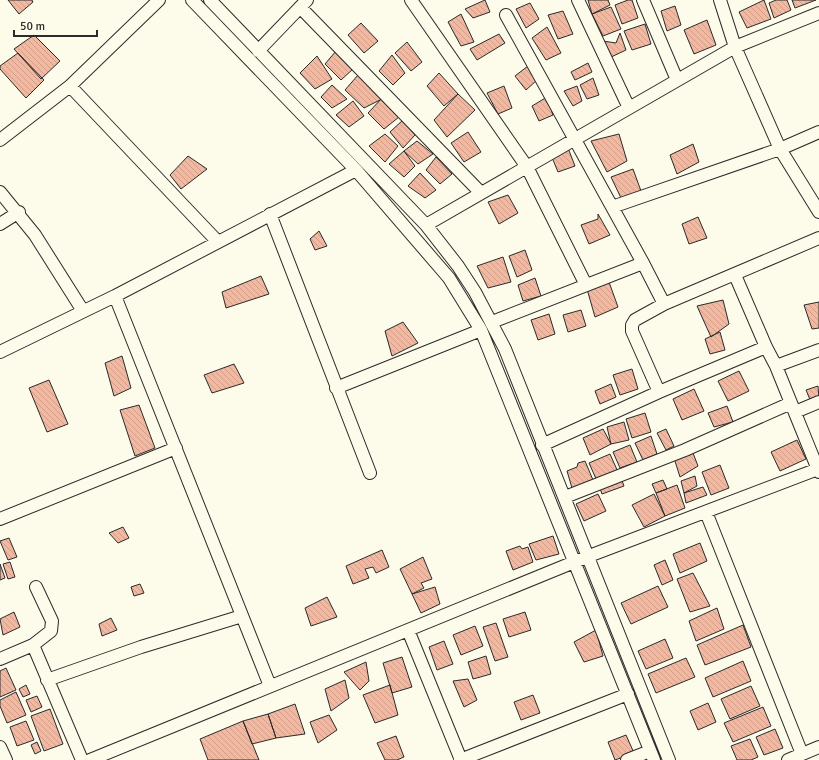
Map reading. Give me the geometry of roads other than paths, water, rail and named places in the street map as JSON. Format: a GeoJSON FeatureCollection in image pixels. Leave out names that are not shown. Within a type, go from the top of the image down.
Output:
{"type":"FeatureCollection","features":[{"type":"Feature","properties":{"kind":"street"},"geometry":{"type":"LineString","coordinates":[[0,140],[70,86],[159,0]]}},
{"type":"Feature","properties":{"kind":"street"},"geometry":{"type":"LineString","coordinates":[[192,0],[356,170],[449,278],[481,330],[652,756],[627,760]]}},
{"type":"Feature","properties":{"kind":"street"},"geometry":{"type":"LineString","coordinates":[[210,0],[426,224],[458,266],[492,322],[505,349],[542,445],[566,497],[669,760]]}},
{"type":"Feature","properties":{"kind":"street"},"geometry":{"type":"LineString","coordinates":[[411,0],[527,166],[586,285]]}},
{"type":"Feature","properties":{"kind":"street"},"geometry":{"type":"LineString","coordinates":[[578,0],[629,108]]}},
{"type":"Feature","properties":{"kind":"street"},"geometry":{"type":"LineString","coordinates":[[643,0],[677,80]]}},
{"type":"Feature","properties":{"kind":"street"},"geometry":{"type":"LineString","coordinates":[[720,0],[735,47],[780,149],[819,212]]}},
{"type":"Feature","properties":{"kind":"street"},"geometry":{"type":"LineString","coordinates":[[258,51],[304,3],[481,193]]}},
{"type":"Feature","properties":{"kind":"street"},"geometry":{"type":"LineString","coordinates":[[426,224],[735,47],[819,13]]}},
{"type":"Feature","properties":{"kind":"street"},"geometry":{"type":"LineString","coordinates":[[506,15],[643,263],[664,304]]}},
{"type":"Feature","properties":{"kind":"street"},"geometry":{"type":"LineString","coordinates":[[70,86],[218,242]]}},
{"type":"Feature","properties":{"kind":"street"},"geometry":{"type":"LineString","coordinates":[[612,207],[780,149],[819,132]]}},
{"type":"Feature","properties":{"kind":"street"},"geometry":{"type":"LineString","coordinates":[[0,352],[83,310],[115,296],[356,170]]}},
{"type":"Feature","properties":{"kind":"street"},"geometry":{"type":"LineString","coordinates":[[0,192],[19,212],[36,235],[83,310]]}},
{"type":"Feature","properties":{"kind":"street"},"geometry":{"type":"LineString","coordinates":[[0,224],[19,212]]}},
{"type":"Feature","properties":{"kind":"street"},"geometry":{"type":"LineString","coordinates":[[270,214],[370,473]]}},
{"type":"Feature","properties":{"kind":"street"},"geometry":{"type":"LineString","coordinates":[[659,392],[632,331],[632,325],[635,320],[664,304],[819,238]]}},
{"type":"Feature","properties":{"kind":"street"},"geometry":{"type":"LineString","coordinates":[[492,322],[643,263]]}},
{"type":"Feature","properties":{"kind":"street"},"geometry":{"type":"LineString","coordinates":[[90,760],[589,556],[818,470],[776,366],[766,347],[735,275]]}},
{"type":"Feature","properties":{"kind":"street"},"geometry":{"type":"LineString","coordinates":[[115,296],[270,686]]}},
{"type":"Feature","properties":{"kind":"street"},"geometry":{"type":"LineString","coordinates":[[336,388],[481,330]]}},
{"type":"Feature","properties":{"kind":"street"},"geometry":{"type":"LineString","coordinates":[[542,445],[659,392],[766,347]]}},
{"type":"Feature","properties":{"kind":"street"},"geometry":{"type":"LineString","coordinates":[[776,366],[819,350]]}},
{"type":"Feature","properties":{"kind":"street"},"geometry":{"type":"LineString","coordinates":[[566,497],[793,408],[819,402]]}},
{"type":"Feature","properties":{"kind":"street"},"geometry":{"type":"LineString","coordinates":[[0,519],[176,448]]}},
{"type":"Feature","properties":{"kind":"street"},"geometry":{"type":"LineString","coordinates":[[706,512],[802,754]]}},
{"type":"Feature","properties":{"kind":"street"},"geometry":{"type":"LineString","coordinates":[[0,659],[33,645],[51,631],[52,621],[36,587]]}},
{"type":"Feature","properties":{"kind":"street"},"geometry":{"type":"LineString","coordinates":[[47,680],[242,616]]}},
{"type":"Feature","properties":{"kind":"street"},"geometry":{"type":"LineString","coordinates":[[408,630],[460,760],[628,694]]}},
{"type":"Feature","properties":{"kind":"street"},"geometry":{"type":"LineString","coordinates":[[33,645],[82,760]]}},
{"type":"Feature","properties":{"kind":"street"},"geometry":{"type":"LineString","coordinates":[[0,747],[6,760]]}},
{"type":"Feature","properties":{"kind":"street"},"geometry":{"type":"LineString","coordinates":[[788,760],[819,748]]}}]}
